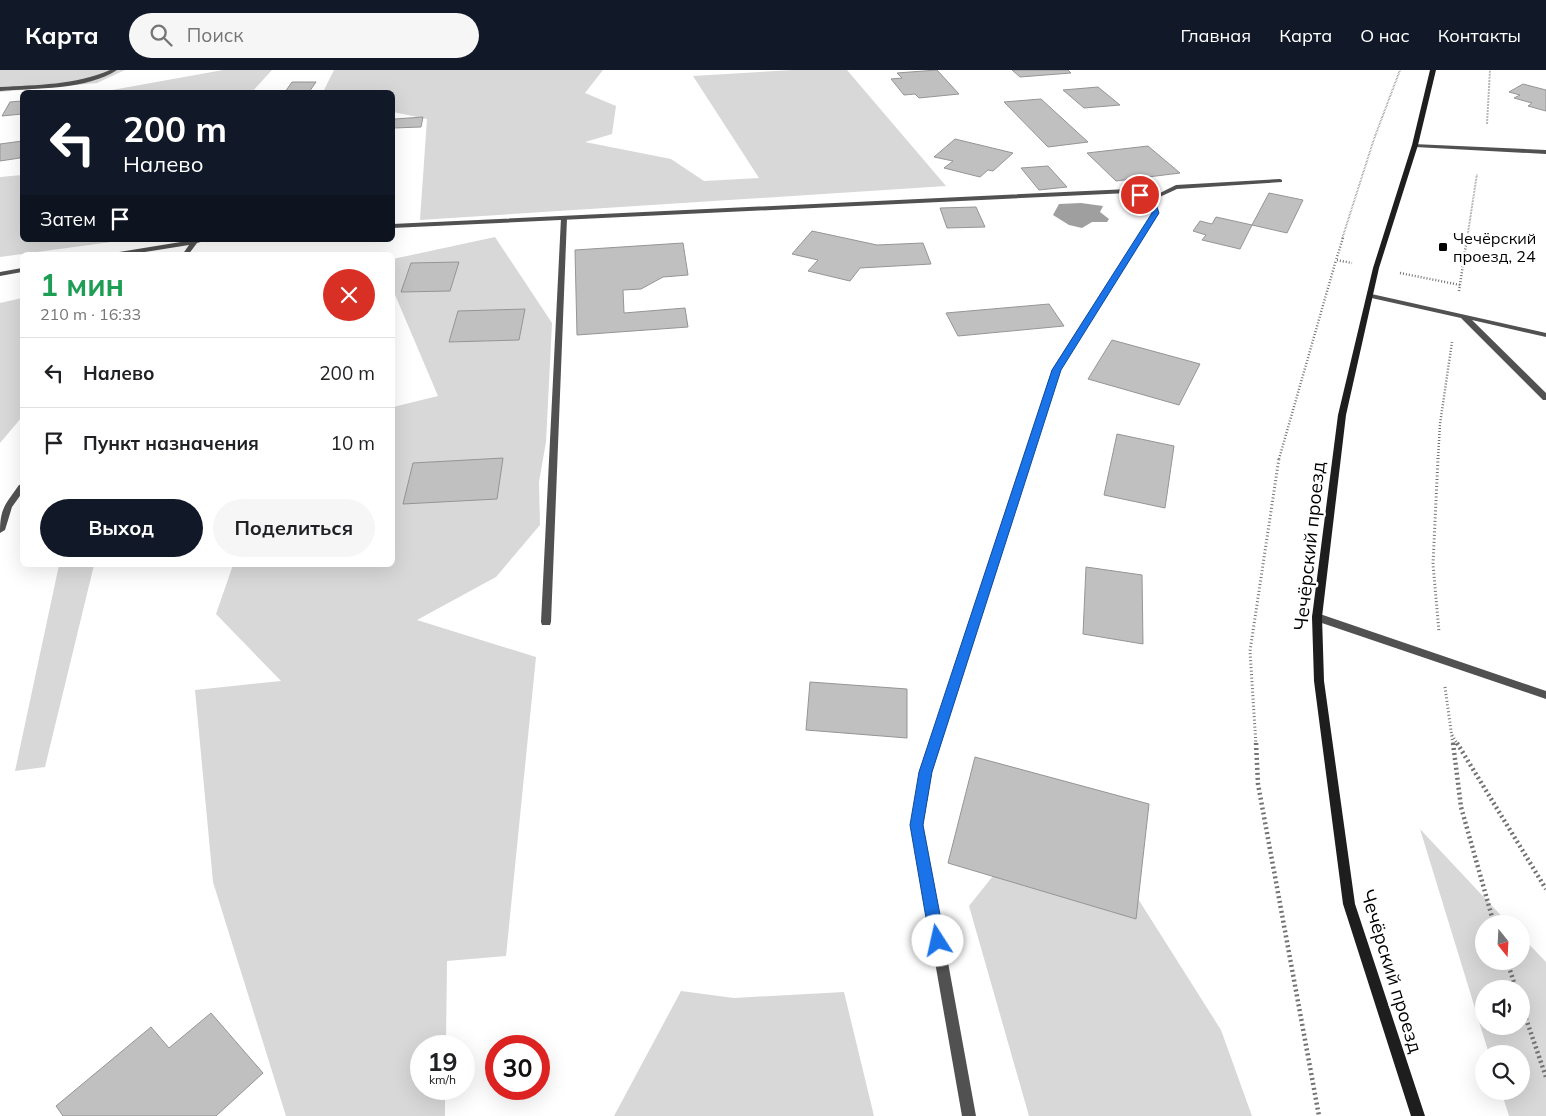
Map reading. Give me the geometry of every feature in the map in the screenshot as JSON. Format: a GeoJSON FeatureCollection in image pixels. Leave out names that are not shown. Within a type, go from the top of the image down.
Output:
{"type":"FeatureCollection","features":[{"type":"Feature","properties":{"kind":"main road","name":"Чечёрский проезд"},"geometry":{"type":"LineString","coordinates":[[1418,1116],[1350,904],[1320,681],[1317,617],[1342,415],[1376,268],[1415,145],[1433,70]]}},
{"type":"Feature","properties":{"kind":"street"},"geometry":{"type":"LineString","coordinates":[[0,89],[82,82],[101,77],[114,70]]}},
{"type":"Feature","properties":{"kind":"street"},"geometry":{"type":"LineString","coordinates":[[1415,145],[1546,152]]}},
{"type":"Feature","properties":{"kind":"street"},"geometry":{"type":"LineString","coordinates":[[395,226],[1129,191],[1151,199],[1176,187],[1280,181]]}},
{"type":"Feature","properties":{"kind":"street"},"geometry":{"type":"LineString","coordinates":[[969,1116],[916,825],[926,772],[1056,370],[1156,213],[1151,199]]}},
{"type":"Feature","properties":{"kind":"street"},"geometry":{"type":"LineString","coordinates":[[546,622],[564,218]]}},
{"type":"Feature","properties":{"kind":"street"},"geometry":{"type":"LineString","coordinates":[[131,252],[190,242]]}},
{"type":"Feature","properties":{"kind":"street"},"geometry":{"type":"LineString","coordinates":[[187,252],[195,242]]}},
{"type":"Feature","properties":{"kind":"street"},"geometry":{"type":"LineString","coordinates":[[0,274],[20,270]]}},
{"type":"Feature","properties":{"kind":"street"},"geometry":{"type":"LineString","coordinates":[[1370,295],[1546,335]]}},
{"type":"Feature","properties":{"kind":"street"},"geometry":{"type":"LineString","coordinates":[[1459,315],[1546,398]]}},
{"type":"Feature","properties":{"kind":"street"},"geometry":{"type":"LineString","coordinates":[[0,530],[8,507],[20,490]]}},
{"type":"Feature","properties":{"kind":"street"},"geometry":{"type":"LineString","coordinates":[[1317,617],[1546,695]]}},
{"type":"Feature","properties":{"kind":"path"},"geometry":{"type":"LineString","coordinates":[[1374,139],[1400,70]]}},
{"type":"Feature","properties":{"kind":"path"},"geometry":{"type":"LineString","coordinates":[[1490,70],[1488,85],[1489,118],[1478,149],[1474,200],[1462,267],[1459,315],[1440,424],[1433,564],[1450,732],[1461,807],[1491,915]]}},
{"type":"Feature","properties":{"kind":"path"},"geometry":{"type":"LineString","coordinates":[[1319,1116],[1258,784],[1250,651],[1279,458],[1336,260]]}},
{"type":"Feature","properties":{"kind":"path"},"geometry":{"type":"LineString","coordinates":[[1450,732],[1546,889]]}},
{"type":"Feature","properties":{"kind":"path"},"geometry":{"type":"LineString","coordinates":[[1530,1030],[1546,1077]]}},
{"type":"Feature","properties":{"kind":"shaded area"},"geometry":{"type":"Polygon","coordinates":[[[0,70],[125,70],[97,83],[0,92],[0,70]]]}},
{"type":"Feature","properties":{"kind":"shaded area"},"geometry":{"type":"Polygon","coordinates":[[[223,70],[272,70],[254,90],[112,90],[223,70]]]}},
{"type":"Feature","properties":{"kind":"shaded area"},"geometry":{"type":"Polygon","coordinates":[[[334,70],[603,70],[585,93],[616,106],[612,134],[585,142],[671,159],[704,181],[759,178],[693,76],[793,70],[847,70],[946,186],[420,220],[427,119],[395,112],[395,90],[324,90],[334,70]]]}},
{"type":"Feature","properties":{"kind":"shaded area"},"geometry":{"type":"Polygon","coordinates":[[[20,175],[20,242],[111,242],[37,252],[20,252],[20,254],[0,257],[0,177],[20,175]]]}},
{"type":"Feature","properties":{"kind":"shaded area"},"geometry":{"type":"Polygon","coordinates":[[[1081,203],[1103,206],[1100,212],[1109,219],[1107,222],[1092,222],[1082,228],[1069,225],[1053,215],[1059,204],[1081,203]]]}},
{"type":"Feature","properties":{"kind":"shaded area"},"geometry":{"type":"Polygon","coordinates":[[[495,237],[552,323],[546,442],[539,482],[540,525],[496,577],[417,620],[536,657],[506,956],[447,961],[446,1035],[410,1035],[410,1100],[445,1100],[445,1116],[286,1116],[213,882],[195,690],[281,681],[216,614],[232,567],[395,567],[395,407],[438,396],[395,295],[395,259],[495,237]]]}},
{"type":"Feature","properties":{"kind":"shaded area"},"geometry":{"type":"Polygon","coordinates":[[[20,298],[20,419],[0,443],[0,303],[20,298]]]}},
{"type":"Feature","properties":{"kind":"shaded area"},"geometry":{"type":"Polygon","coordinates":[[[59,567],[94,567],[45,767],[15,771],[59,567]]]}},
{"type":"Feature","properties":{"kind":"shaded area"},"geometry":{"type":"Polygon","coordinates":[[[1420,829],[1501,915],[1475,915],[1475,970],[1530,970],[1530,945],[1546,962],[1546,1116],[1509,1116],[1504,1100],[1530,1100],[1530,1045],[1486,1045],[1483,1035],[1530,1035],[1530,980],[1475,980],[1475,1008],[1420,829]]]}},
{"type":"Feature","properties":{"kind":"shaded area"},"geometry":{"type":"Polygon","coordinates":[[[1012,852],[1123,875],[1221,1030],[1252,1116],[1029,1116],[969,906],[1012,852]]]}},
{"type":"Feature","properties":{"kind":"shaded area"},"geometry":{"type":"Polygon","coordinates":[[[681,991],[734,998],[844,992],[874,1116],[614,1116],[681,991]]]}},
{"type":"Feature","properties":{"kind":"building"},"geometry":{"type":"Polygon","coordinates":[[[937,70],[959,94],[919,98],[915,94],[904,95],[891,79],[902,78],[897,73],[937,70]]]}},
{"type":"Feature","properties":{"kind":"building"},"geometry":{"type":"Polygon","coordinates":[[[1012,70],[1068,70],[1071,73],[1020,77],[1012,70]]]}},
{"type":"Feature","properties":{"kind":"building"},"geometry":{"type":"Polygon","coordinates":[[[292,82],[316,82],[310,90],[286,90],[292,82]]]}},
{"type":"Feature","properties":{"kind":"building"},"geometry":{"type":"Polygon","coordinates":[[[1523,84],[1546,90],[1546,111],[1528,106],[1532,103],[1514,98],[1520,95],[1509,92],[1523,84]]]}},
{"type":"Feature","properties":{"kind":"building"},"geometry":{"type":"Polygon","coordinates":[[[1098,87],[1120,105],[1084,108],[1063,90],[1098,87]]]}},
{"type":"Feature","properties":{"kind":"building"},"geometry":{"type":"Polygon","coordinates":[[[1041,99],[1088,142],[1048,147],[1004,102],[1041,99]]]}},
{"type":"Feature","properties":{"kind":"building"},"geometry":{"type":"Polygon","coordinates":[[[20,101],[20,114],[2,116],[10,102],[20,101]]]}},
{"type":"Feature","properties":{"kind":"building"},"geometry":{"type":"Polygon","coordinates":[[[423,117],[421,127],[395,128],[395,119],[423,117]]]}},
{"type":"Feature","properties":{"kind":"building"},"geometry":{"type":"Polygon","coordinates":[[[955,139],[1013,153],[993,171],[988,170],[980,177],[944,168],[953,161],[934,157],[955,139]]]}},
{"type":"Feature","properties":{"kind":"building"},"geometry":{"type":"Polygon","coordinates":[[[20,141],[20,158],[0,161],[0,144],[20,141]]]}},
{"type":"Feature","properties":{"kind":"building"},"geometry":{"type":"Polygon","coordinates":[[[1148,146],[1180,173],[1116,181],[1087,153],[1148,146]]]}},
{"type":"Feature","properties":{"kind":"building"},"geometry":{"type":"Polygon","coordinates":[[[1048,166],[1067,187],[1039,190],[1021,168],[1048,166]]]}},
{"type":"Feature","properties":{"kind":"building"},"geometry":{"type":"Polygon","coordinates":[[[1269,193],[1303,200],[1287,233],[1252,225],[1269,193]]]}},
{"type":"Feature","properties":{"kind":"building"},"geometry":{"type":"Polygon","coordinates":[[[976,207],[985,227],[947,228],[940,208],[976,207]]]}},
{"type":"Feature","properties":{"kind":"building"},"geometry":{"type":"Polygon","coordinates":[[[1216,217],[1252,225],[1240,249],[1202,240],[1206,235],[1193,231],[1200,221],[1212,224],[1216,217]]]}},
{"type":"Feature","properties":{"kind":"building"},"geometry":{"type":"Polygon","coordinates":[[[812,231],[877,245],[923,243],[931,264],[860,268],[850,281],[808,271],[818,260],[792,254],[812,231]]]}},
{"type":"Feature","properties":{"kind":"building"},"geometry":{"type":"Polygon","coordinates":[[[683,243],[688,275],[663,277],[641,289],[623,290],[624,313],[685,308],[688,327],[577,335],[575,250],[683,243]]]}},
{"type":"Feature","properties":{"kind":"building"},"geometry":{"type":"Polygon","coordinates":[[[459,262],[450,291],[401,292],[411,263],[459,262]]]}},
{"type":"Feature","properties":{"kind":"building"},"geometry":{"type":"Polygon","coordinates":[[[1049,304],[1064,326],[958,336],[946,313],[1049,304]]]}},
{"type":"Feature","properties":{"kind":"building"},"geometry":{"type":"Polygon","coordinates":[[[525,309],[519,340],[449,342],[458,311],[525,309]]]}},
{"type":"Feature","properties":{"kind":"building"},"geometry":{"type":"Polygon","coordinates":[[[1112,340],[1200,364],[1179,405],[1088,379],[1112,340]]]}},
{"type":"Feature","properties":{"kind":"building"},"geometry":{"type":"Polygon","coordinates":[[[1117,434],[1174,446],[1165,508],[1104,495],[1117,434]]]}},
{"type":"Feature","properties":{"kind":"building"},"geometry":{"type":"Polygon","coordinates":[[[503,458],[497,499],[403,504],[413,463],[503,458]]]}},
{"type":"Feature","properties":{"kind":"building"},"geometry":{"type":"Polygon","coordinates":[[[1086,567],[1142,575],[1143,644],[1083,634],[1086,567]]]}},
{"type":"Feature","properties":{"kind":"building"},"geometry":{"type":"Polygon","coordinates":[[[810,682],[907,689],[907,738],[806,730],[810,682]]]}},
{"type":"Feature","properties":{"kind":"building"},"geometry":{"type":"Polygon","coordinates":[[[975,757],[1149,804],[1136,919],[948,863],[975,757]]]}},
{"type":"Feature","properties":{"kind":"building"},"geometry":{"type":"Polygon","coordinates":[[[211,1013],[263,1073],[216,1116],[63,1116],[56,1106],[151,1027],[169,1048],[211,1013]]]}},
{"type":"Feature","properties":{"kind":"place","name":"Чечёрский проезд, 24"},"geometry":{"type":"Point","coordinates":[1443,247]}},
{"type":"Feature","properties":{"kind":"route"},"geometry":{"type":"LineString","coordinates":[[938,941],[916,825],[926,772],[1056,370],[1156,213],[1151,199],[1140,195]]}}]}
